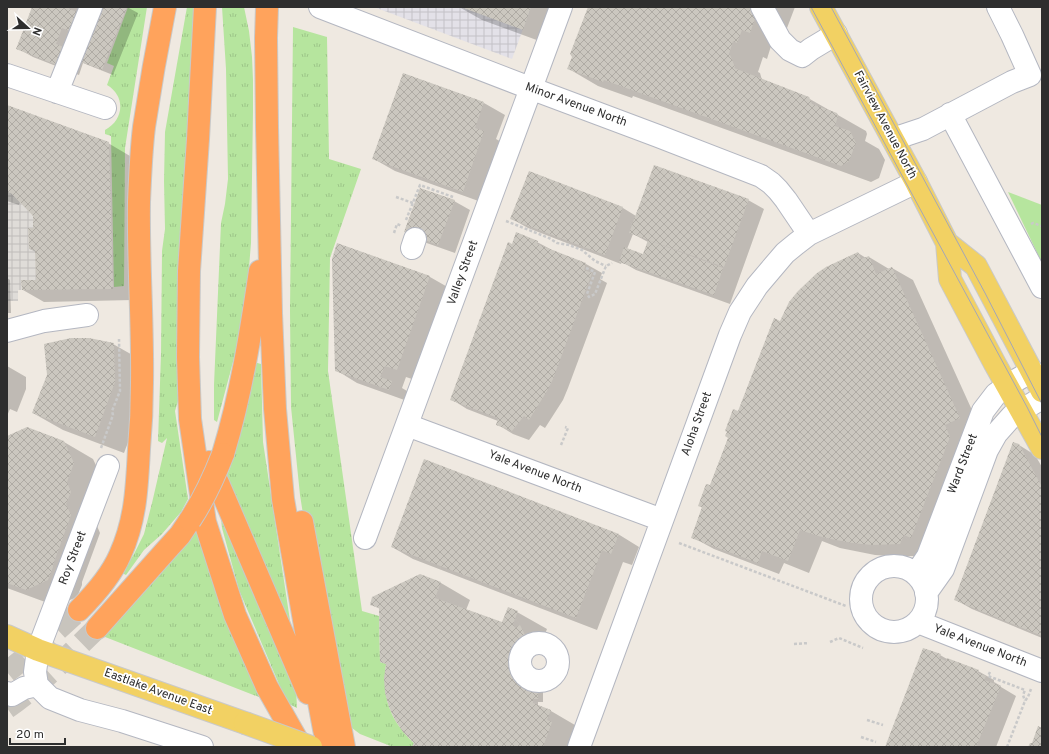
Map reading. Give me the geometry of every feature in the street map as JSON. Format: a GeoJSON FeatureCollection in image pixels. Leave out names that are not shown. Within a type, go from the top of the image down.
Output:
{"type":"FeatureCollection","features":[{"type":"Feature","properties":{"kind":"highway"},"geometry":{"type":"LineString","coordinates":[[80,610],[102,584],[120,558],[130,532],[135,506],[142,383],[139,240],[142,153],[144,128],[154,64],[165,7]]}},
{"type":"Feature","properties":{"kind":"highway"},"geometry":{"type":"LineString","coordinates":[[206,7],[189,271],[188,358],[190,419],[205,522],[235,615],[267,687],[301,747]]}},
{"type":"Feature","properties":{"kind":"highway"},"geometry":{"type":"LineString","coordinates":[[267,7],[267,127],[275,409],[283,499],[326,738]]}},
{"type":"Feature","properties":{"kind":"highway"},"geometry":{"type":"LineString","coordinates":[[97,628],[180,535],[209,488],[223,454],[230,433],[240,390],[264,249],[267,127]]}},
{"type":"Feature","properties":{"kind":"highway"},"geometry":{"type":"LineString","coordinates":[[190,419],[326,738]]}},
{"type":"Feature","properties":{"kind":"highway"},"geometry":{"type":"LineString","coordinates":[[280,462],[297,496],[344,747]]}},
{"type":"Feature","properties":{"kind":"main road","name":"Fairview Avenue North"},"geometry":{"type":"LineString","coordinates":[[821,7],[948,243],[976,266],[1042,391]]}},
{"type":"Feature","properties":{"kind":"main road","name":"Fairview Avenue North"},"geometry":{"type":"LineString","coordinates":[[948,243],[950,279],[1042,448]]}},
{"type":"Feature","properties":{"kind":"main road","name":"Eastlake Avenue East"},"geometry":{"type":"LineString","coordinates":[[7,636],[38,650],[311,747]]}},
{"type":"Feature","properties":{"kind":"street"},"geometry":{"type":"LineString","coordinates":[[57,92],[91,7]]}},
{"type":"Feature","properties":{"kind":"street","name":"Minor Avenue North"},"geometry":{"type":"LineString","coordinates":[[320,7],[761,176],[778,190],[809,234]]}},
{"type":"Feature","properties":{"kind":"street","name":"Valley Street"},"geometry":{"type":"LineString","coordinates":[[365,538],[561,7]]}},
{"type":"Feature","properties":{"kind":"street"},"geometry":{"type":"LineString","coordinates":[[762,7],[780,40],[790,50],[802,56],[836,34]]}},
{"type":"Feature","properties":{"kind":"street"},"geometry":{"type":"LineString","coordinates":[[893,139],[922,129],[1012,82],[1030,75],[998,7]]}},
{"type":"Feature","properties":{"kind":"street"},"geometry":{"type":"LineString","coordinates":[[7,75],[105,108]]}},
{"type":"Feature","properties":{"kind":"street"},"geometry":{"type":"LineString","coordinates":[[950,114],[1042,287]]}},
{"type":"Feature","properties":{"kind":"street","name":"Aloha Street"},"geometry":{"type":"LineString","coordinates":[[578,747],[730,335],[740,312],[757,286],[785,253],[809,234],[916,182]]}},
{"type":"Feature","properties":{"kind":"street"},"geometry":{"type":"LineString","coordinates":[[7,330],[44,321],[86,316]]}},
{"type":"Feature","properties":{"kind":"street","name":"Ward Street"},"geometry":{"type":"LineString","coordinates":[[916,574],[928,556],[982,411],[996,394],[1032,371]]}},
{"type":"Feature","properties":{"kind":"street","name":"Ward Street"},"geometry":{"type":"LineString","coordinates":[[926,593],[942,569],[987,450],[996,434],[1012,416],[1042,398]]}},
{"type":"Feature","properties":{"kind":"street","name":"Yale Avenue North"},"geometry":{"type":"LineString","coordinates":[[407,425],[662,520]]}},
{"type":"Feature","properties":{"kind":"street","name":"Roy Street"},"geometry":{"type":"LineString","coordinates":[[37,685],[35,672],[38,650],[52,615],[104,457]]}},
{"type":"Feature","properties":{"kind":"street","name":"Yale Avenue North"},"geometry":{"type":"LineString","coordinates":[[892,565],[902,566],[912,571],[920,578],[926,587],[926,593],[928,598],[926,610],[920,620],[912,628],[901,632],[889,632],[879,629],[869,622],[863,612],[861,591],[865,582],[872,573],[882,568],[892,565]]}},
{"type":"Feature","properties":{"kind":"street","name":"Yale Avenue North"},"geometry":{"type":"LineString","coordinates":[[918,622],[1037,678]]}},
{"type":"Feature","properties":{"kind":"street"},"geometry":{"type":"LineString","coordinates":[[7,693],[12,695],[24,688],[37,685],[50,698],[80,710],[200,746]]}},
{"type":"Feature","properties":{"kind":"path"},"geometry":{"type":"LineString","coordinates":[[409,241],[394,233],[397,224],[404,226],[420,185],[452,197]]}},
{"type":"Feature","properties":{"kind":"path"},"geometry":{"type":"LineString","coordinates":[[396,197],[413,203]]}},
{"type":"Feature","properties":{"kind":"path"},"geometry":{"type":"LineString","coordinates":[[506,221],[549,238],[557,243],[569,245],[582,250],[595,261],[606,266]]}},
{"type":"Feature","properties":{"kind":"path"},"geometry":{"type":"LineString","coordinates":[[586,268],[595,272],[587,294],[589,297],[595,294],[606,266],[612,263]]}},
{"type":"Feature","properties":{"kind":"path"},"geometry":{"type":"LineString","coordinates":[[104,457],[113,415],[112,411],[120,391],[119,339]]}},
{"type":"Feature","properties":{"kind":"path"},"geometry":{"type":"LineString","coordinates":[[561,445],[568,428],[566,427]]}},
{"type":"Feature","properties":{"kind":"path"},"geometry":{"type":"LineString","coordinates":[[678,543],[846,606]]}},
{"type":"Feature","properties":{"kind":"path"},"geometry":{"type":"LineString","coordinates":[[830,642],[839,638],[863,648]]}},
{"type":"Feature","properties":{"kind":"path"},"geometry":{"type":"LineString","coordinates":[[794,644],[809,642]]}},
{"type":"Feature","properties":{"kind":"path"},"geometry":{"type":"LineString","coordinates":[[991,670],[988,676],[1025,690],[1025,701]]}},
{"type":"Feature","properties":{"kind":"path"},"geometry":{"type":"LineString","coordinates":[[1007,747],[1025,701],[1037,678]]}},
{"type":"Feature","properties":{"kind":"path"},"geometry":{"type":"LineString","coordinates":[[867,720],[882,725]]}},
{"type":"Feature","properties":{"kind":"path"},"geometry":{"type":"LineString","coordinates":[[861,737],[876,742]]}},
{"type":"Feature","properties":{"kind":"shaded area"},"geometry":{"type":"Polygon","coordinates":[[[374,7],[531,7],[512,59],[374,7]]]}},
{"type":"Feature","properties":{"kind":"shaded area"},"geometry":{"type":"Polygon","coordinates":[[[7,192],[11,193],[33,216],[33,228],[28,229],[29,249],[35,250],[36,280],[21,280],[22,290],[18,290],[18,301],[7,301],[7,192]]]}},
{"type":"Feature","properties":{"kind":"green space"},"geometry":{"type":"Polygon","coordinates":[[[128,7],[147,7],[125,148],[124,286],[114,287],[111,136],[105,134],[105,130],[116,120],[119,114],[120,101],[113,90],[107,85],[114,66],[107,63],[128,7]]]}},
{"type":"Feature","properties":{"kind":"green space"},"geometry":{"type":"Polygon","coordinates":[[[187,7],[193,7],[197,66],[189,365],[175,411],[188,499],[181,512],[162,534],[144,550],[126,575],[122,573],[144,534],[167,438],[162,443],[158,441],[162,251],[165,229],[165,132],[187,7]]]}},
{"type":"Feature","properties":{"kind":"green space"},"geometry":{"type":"Polygon","coordinates":[[[222,7],[244,7],[252,57],[253,111],[251,243],[247,292],[238,343],[217,422],[214,420],[214,385],[221,223],[228,179],[226,69],[222,7]]]}},
{"type":"Feature","properties":{"kind":"green space"},"geometry":{"type":"Polygon","coordinates":[[[293,27],[327,37],[329,159],[361,169],[330,258],[328,371],[362,611],[379,616],[380,662],[386,664],[385,687],[389,707],[405,734],[414,743],[412,747],[393,747],[360,734],[352,728],[344,717],[326,661],[300,495],[291,407],[290,311],[293,27]]]}},
{"type":"Feature","properties":{"kind":"green space"},"geometry":{"type":"Polygon","coordinates":[[[1008,192],[1042,205],[1042,263],[1008,192]]]}},
{"type":"Feature","properties":{"kind":"green space"},"geometry":{"type":"Polygon","coordinates":[[[254,362],[261,364],[263,442],[294,647],[297,708],[287,703],[239,590],[222,528],[219,494],[230,468],[243,423],[254,362]]]}},
{"type":"Feature","properties":{"kind":"green space"},"geometry":{"type":"Polygon","coordinates":[[[197,531],[264,699],[100,635],[197,531]]]}},
{"type":"Feature","properties":{"kind":"building"},"geometry":{"type":"Polygon","coordinates":[[[32,7],[70,7],[69,9],[83,14],[75,33],[62,28],[56,44],[69,49],[62,67],[16,49],[32,7]]]}},
{"type":"Feature","properties":{"kind":"building"},"geometry":{"type":"Polygon","coordinates":[[[96,7],[127,7],[102,70],[76,60],[96,7]]]}},
{"type":"Feature","properties":{"kind":"building"},"geometry":{"type":"Polygon","coordinates":[[[461,7],[531,7],[523,30],[461,7]]]}},
{"type":"Feature","properties":{"kind":"building"},"geometry":{"type":"Polygon","coordinates":[[[588,7],[759,7],[750,33],[742,30],[737,43],[733,41],[729,54],[735,67],[734,68],[809,97],[812,104],[837,113],[838,116],[835,126],[850,131],[856,143],[849,161],[841,166],[604,80],[603,82],[567,69],[572,57],[570,54],[588,7]]]}},
{"type":"Feature","properties":{"kind":"building"},"geometry":{"type":"Polygon","coordinates":[[[403,73],[484,102],[475,128],[484,131],[463,192],[372,159],[403,73]]]}},
{"type":"Feature","properties":{"kind":"building"},"geometry":{"type":"Polygon","coordinates":[[[7,105],[109,142],[113,289],[22,290],[21,280],[36,280],[35,250],[29,249],[28,228],[33,228],[33,216],[11,193],[7,192],[7,105]]]}},
{"type":"Feature","properties":{"kind":"building"},"geometry":{"type":"Polygon","coordinates":[[[654,165],[749,199],[724,267],[629,233],[654,165]]]}},
{"type":"Feature","properties":{"kind":"building"},"geometry":{"type":"Polygon","coordinates":[[[529,171],[623,207],[605,255],[510,219],[529,171]]]}},
{"type":"Feature","properties":{"kind":"building"},"geometry":{"type":"Polygon","coordinates":[[[420,188],[455,200],[438,245],[404,232],[420,188]]]}},
{"type":"Feature","properties":{"kind":"building"},"geometry":{"type":"Polygon","coordinates":[[[516,232],[538,241],[537,244],[586,263],[584,270],[592,273],[553,379],[547,391],[529,420],[524,416],[512,431],[496,425],[498,418],[450,400],[508,242],[512,244],[516,232]]]}},
{"type":"Feature","properties":{"kind":"building"},"geometry":{"type":"Polygon","coordinates":[[[648,240],[723,268],[714,295],[619,262],[624,247],[643,254],[648,240]]]}},
{"type":"Feature","properties":{"kind":"building"},"geometry":{"type":"Polygon","coordinates":[[[337,243],[430,276],[397,370],[385,366],[380,377],[392,381],[389,390],[335,371],[332,259],[337,243]]]}},
{"type":"Feature","properties":{"kind":"building"},"geometry":{"type":"Polygon","coordinates":[[[858,252],[861,259],[869,256],[876,274],[892,267],[960,418],[945,425],[950,437],[911,538],[904,535],[900,544],[872,545],[836,540],[800,530],[788,561],[762,551],[758,563],[691,538],[702,507],[698,506],[706,484],[710,485],[728,438],[725,436],[727,432],[725,431],[733,409],[738,411],[774,318],[780,321],[789,302],[817,273],[826,267],[858,252]]]}},
{"type":"Feature","properties":{"kind":"building"},"geometry":{"type":"Polygon","coordinates":[[[71,338],[89,338],[114,343],[115,382],[95,437],[32,413],[47,375],[44,344],[71,338]]]}},
{"type":"Feature","properties":{"kind":"building"},"geometry":{"type":"Polygon","coordinates":[[[27,427],[64,441],[74,463],[67,482],[71,492],[66,504],[71,515],[53,567],[48,580],[26,590],[7,583],[7,436],[27,427]]]}},
{"type":"Feature","properties":{"kind":"building"},"geometry":{"type":"Polygon","coordinates":[[[1013,442],[1019,444],[1042,487],[1042,636],[954,600],[1013,442]]]}},
{"type":"Feature","properties":{"kind":"building"},"geometry":{"type":"Polygon","coordinates":[[[424,459],[619,534],[611,554],[602,550],[576,618],[391,547],[424,459]]]}},
{"type":"Feature","properties":{"kind":"building"},"geometry":{"type":"Polygon","coordinates":[[[420,574],[441,582],[435,598],[502,622],[508,607],[518,611],[513,624],[515,628],[520,625],[528,641],[521,647],[517,655],[516,664],[519,672],[525,678],[532,681],[538,681],[538,699],[533,699],[533,703],[551,710],[547,720],[552,722],[543,747],[412,747],[414,743],[403,732],[389,707],[385,693],[384,678],[386,664],[380,662],[379,608],[370,605],[372,597],[420,574]]]}},
{"type":"Feature","properties":{"kind":"building"},"geometry":{"type":"Polygon","coordinates":[[[923,648],[941,654],[939,658],[946,661],[947,658],[979,670],[978,673],[986,676],[984,680],[1001,686],[976,747],[885,747],[923,648]]]}},
{"type":"Feature","properties":{"kind":"building"},"geometry":{"type":"Polygon","coordinates":[[[1038,726],[1042,728],[1042,747],[1028,747],[1030,743],[1032,743],[1038,726]]]}},
{"type":"Feature","properties":{"kind":"tunnel"},"geometry":{"type":"LineString","coordinates":[[7,672],[42,644],[79,610]]}},
{"type":"Feature","properties":{"kind":"tunnel"},"geometry":{"type":"LineString","coordinates":[[7,708],[42,680],[97,628]]}},
{"type":"Feature","properties":{"kind":"tram line"},"geometry":{"type":"LineString","coordinates":[[811,7],[1042,437]]}},
{"type":"Feature","properties":{"kind":"tram line"},"geometry":{"type":"LineString","coordinates":[[831,7],[985,293],[1042,404]]}}]}
